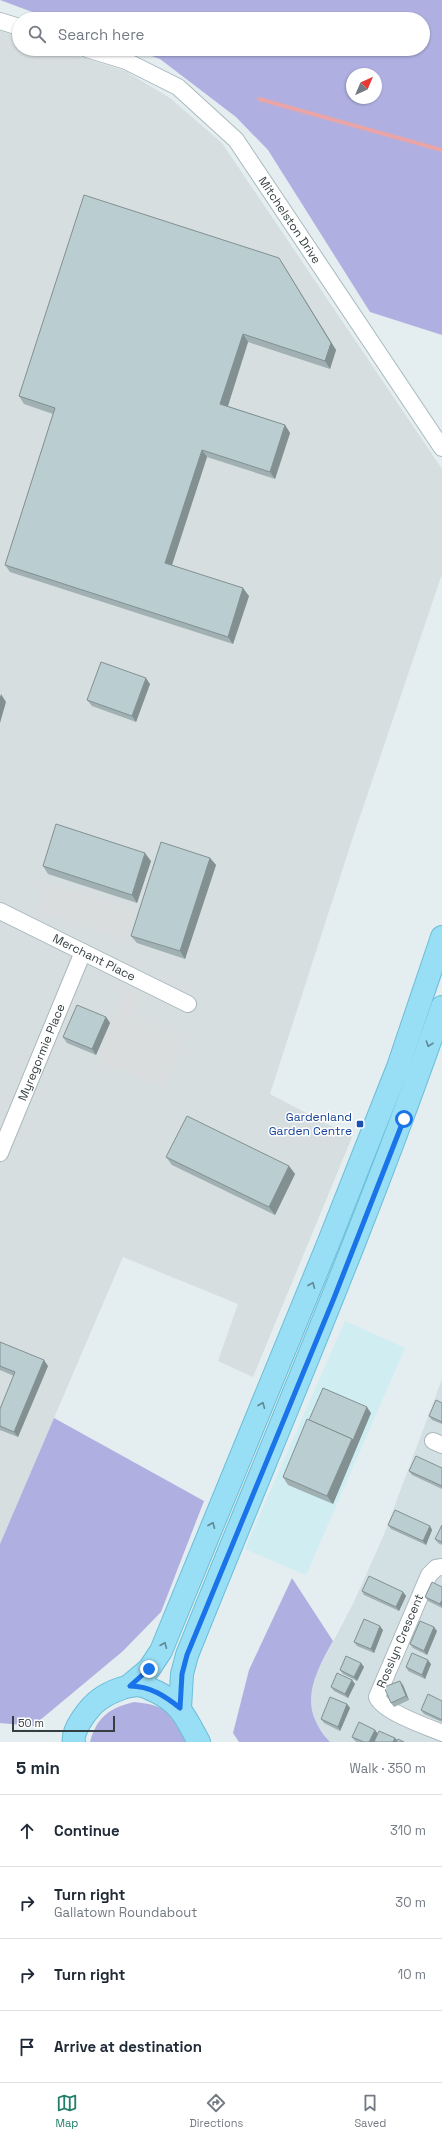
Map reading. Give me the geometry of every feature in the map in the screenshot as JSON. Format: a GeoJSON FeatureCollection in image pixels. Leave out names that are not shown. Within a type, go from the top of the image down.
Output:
{"type":"FeatureCollection","features":[{"type":"Feature","properties":{"kind":"main road"},"geometry":{"type":"LineString","coordinates":[[74,1742],[72,1737],[84,1715],[100,1699],[130,1686],[149,1669],[162,1651],[328,1244],[398,1067],[442,937]]}},
{"type":"Feature","properties":{"kind":"main road"},"geometry":{"type":"LineString","coordinates":[[180,1708],[182,1674],[187,1655],[334,1298],[404,1119],[442,1008]]}},
{"type":"Feature","properties":{"kind":"main road"},"geometry":{"type":"LineString","coordinates":[[130,1686],[143,1686],[167,1698],[180,1708],[199,1742]]}},
{"type":"Feature","properties":{"kind":"street"},"geometry":{"type":"LineString","coordinates":[[0,21],[12,25]]}},
{"type":"Feature","properties":{"kind":"street","name":"Mitchelston Drive"},"geometry":{"type":"LineString","coordinates":[[110,56],[126,61],[178,87],[236,140],[442,448]]}},
{"type":"Feature","properties":{"kind":"street","name":"Merchant Place"},"geometry":{"type":"LineString","coordinates":[[0,911],[188,1004]]}},
{"type":"Feature","properties":{"kind":"street","name":"Myregormie Place"},"geometry":{"type":"LineString","coordinates":[[0,1153],[83,952]]}},
{"type":"Feature","properties":{"kind":"street","name":"Rosslyn Crescent"},"geometry":{"type":"LineString","coordinates":[[442,1567],[432,1570],[428,1575],[377,1696],[379,1701],[388,1709],[442,1733]]}},
{"type":"Feature","properties":{"kind":"shaded area"},"geometry":{"type":"Polygon","coordinates":[[[0,0],[442,0],[442,335],[370,312],[268,150],[236,117],[160,59],[152,56],[430,56],[430,12],[32,12],[0,0]]]}},
{"type":"Feature","properties":{"kind":"shaded area"},"geometry":{"type":"Polygon","coordinates":[[[0,31],[12,35],[12,56],[79,56],[125,71],[170,98],[222,143],[442,469],[442,574],[351,843],[270,1094],[352,1137],[253,1377],[218,1361],[238,1304],[123,1257],[0,1544],[0,31]]]}},
{"type":"Feature","properties":{"kind":"shaded area"},"geometry":{"type":"Polygon","coordinates":[[[46,882],[135,910],[126,939],[37,911],[46,882]]]}},
{"type":"Feature","properties":{"kind":"shaded area"},"geometry":{"type":"Polygon","coordinates":[[[123,988],[143,996],[135,1016],[182,1041],[166,1089],[97,1061],[123,988]]]}},
{"type":"Feature","properties":{"kind":"shaded area"},"geometry":{"type":"Polygon","coordinates":[[[345,1321],[405,1348],[306,1575],[245,1549],[345,1321]]]}},
{"type":"Feature","properties":{"kind":"shaded area"},"geometry":{"type":"Polygon","coordinates":[[[442,1379],[442,1742],[330,1742],[316,1723],[312,1710],[310,1694],[313,1680],[353,1604],[383,1537],[442,1379]]]}},
{"type":"Feature","properties":{"kind":"shaded area"},"geometry":{"type":"Polygon","coordinates":[[[54,1418],[204,1501],[161,1612],[123,1651],[33,1726],[0,1723],[0,1544],[54,1418]]]}},
{"type":"Feature","properties":{"kind":"shaded area"},"geometry":{"type":"Polygon","coordinates":[[[292,1578],[333,1641],[319,1667],[312,1692],[311,1704],[314,1717],[320,1729],[330,1742],[239,1742],[233,1733],[249,1670],[292,1578]]]}},
{"type":"Feature","properties":{"kind":"shaded area"},"geometry":{"type":"Polygon","coordinates":[[[134,1702],[146,1703],[168,1713],[174,1718],[191,1742],[90,1742],[96,1726],[105,1715],[118,1707],[134,1702]]]}},
{"type":"Feature","properties":{"kind":"building"},"geometry":{"type":"Polygon","coordinates":[[[84,195],[279,258],[331,343],[325,361],[243,334],[220,404],[285,425],[270,472],[202,450],[165,563],[243,588],[228,637],[5,565],[55,408],[19,396],[84,195]]]}},
{"type":"Feature","properties":{"kind":"building"},"geometry":{"type":"Polygon","coordinates":[[[101,662],[146,678],[132,716],[87,700],[101,662]]]}},
{"type":"Feature","properties":{"kind":"building"},"geometry":{"type":"Polygon","coordinates":[[[56,824],[145,853],[132,895],[43,866],[56,824]]]}},
{"type":"Feature","properties":{"kind":"building"},"geometry":{"type":"Polygon","coordinates":[[[161,842],[210,858],[180,951],[131,936],[161,842]]]}},
{"type":"Feature","properties":{"kind":"building"},"geometry":{"type":"Polygon","coordinates":[[[77,1005],[106,1017],[92,1049],[63,1037],[77,1005]]]}},
{"type":"Feature","properties":{"kind":"building"},"geometry":{"type":"Polygon","coordinates":[[[187,1116],[289,1166],[269,1207],[166,1157],[187,1116]]]}},
{"type":"Feature","properties":{"kind":"building"},"geometry":{"type":"Polygon","coordinates":[[[0,1342],[44,1360],[14,1432],[0,1426],[0,1409],[15,1372],[0,1366],[0,1342]]]}},
{"type":"Feature","properties":{"kind":"building"},"geometry":{"type":"Polygon","coordinates":[[[323,1388],[367,1407],[353,1440],[309,1420],[323,1388]]]}},
{"type":"Feature","properties":{"kind":"building"},"geometry":{"type":"Polygon","coordinates":[[[436,1400],[442,1403],[442,1422],[429,1416],[436,1400]]]}},
{"type":"Feature","properties":{"kind":"building"},"geometry":{"type":"Polygon","coordinates":[[[307,1419],[352,1439],[327,1496],[283,1477],[307,1419]]]}},
{"type":"Feature","properties":{"kind":"building"},"geometry":{"type":"Polygon","coordinates":[[[416,1456],[442,1468],[442,1486],[409,1471],[416,1456]]]}},
{"type":"Feature","properties":{"kind":"building"},"geometry":{"type":"Polygon","coordinates":[[[395,1510],[430,1526],[423,1541],[388,1525],[395,1510]]]}},
{"type":"Feature","properties":{"kind":"building"},"geometry":{"type":"Polygon","coordinates":[[[442,1525],[442,1542],[435,1539],[442,1525]]]}},
{"type":"Feature","properties":{"kind":"building"},"geometry":{"type":"Polygon","coordinates":[[[369,1576],[403,1592],[396,1607],[362,1591],[369,1576]]]}},
{"type":"Feature","properties":{"kind":"building"},"geometry":{"type":"Polygon","coordinates":[[[432,1582],[442,1587],[442,1600],[440,1604],[425,1597],[432,1582]]]}},
{"type":"Feature","properties":{"kind":"building"},"geometry":{"type":"Polygon","coordinates":[[[364,1619],[380,1626],[371,1649],[354,1642],[364,1619]]]}},
{"type":"Feature","properties":{"kind":"building"},"geometry":{"type":"Polygon","coordinates":[[[420,1621],[434,1627],[424,1651],[410,1644],[420,1621]]]}},
{"type":"Feature","properties":{"kind":"building"},"geometry":{"type":"Polygon","coordinates":[[[412,1653],[428,1660],[422,1675],[406,1667],[412,1653]]]}},
{"type":"Feature","properties":{"kind":"building"},"geometry":{"type":"Polygon","coordinates":[[[346,1656],[361,1663],[354,1677],[340,1670],[346,1656]]]}},
{"type":"Feature","properties":{"kind":"building"},"geometry":{"type":"Polygon","coordinates":[[[337,1673],[352,1680],[345,1694],[331,1687],[337,1673]]]}},
{"type":"Feature","properties":{"kind":"building"},"geometry":{"type":"Polygon","coordinates":[[[400,1681],[406,1696],[391,1703],[384,1687],[400,1681]]]}},
{"type":"Feature","properties":{"kind":"building"},"geometry":{"type":"Polygon","coordinates":[[[428,1694],[442,1701],[442,1720],[421,1710],[428,1694]]]}},
{"type":"Feature","properties":{"kind":"building"},"geometry":{"type":"Polygon","coordinates":[[[330,1697],[347,1704],[338,1727],[321,1719],[330,1697]]]}},
{"type":"Feature","properties":{"kind":"building"},"geometry":{"type":"Polygon","coordinates":[[[359,1722],[375,1730],[369,1742],[364,1742],[352,1737],[359,1722]]]}},
{"type":"Feature","properties":{"kind":"building"},"geometry":{"type":"Polygon","coordinates":[[[379,1731],[395,1738],[393,1742],[374,1742],[379,1731]]]}},
{"type":"Feature","properties":{"kind":"building"},"geometry":{"type":"Polygon","coordinates":[[[398,1739],[404,1742],[396,1742],[398,1739]]]}},
{"type":"Feature","properties":{"kind":"waterway"},"geometry":{"type":"LineString","coordinates":[[259,99],[442,150]]}},
{"type":"Feature","properties":{"kind":"place","name":"Gardenland Garden Centre"},"geometry":{"type":"Point","coordinates":[360,1124]}},
{"type":"Feature","properties":{"kind":"route"},"geometry":{"type":"LineString","coordinates":[[149,1669],[130,1686],[143,1686],[167,1698],[180,1708],[182,1674],[187,1655],[255,1486],[334,1298],[404,1119]]}}]}
